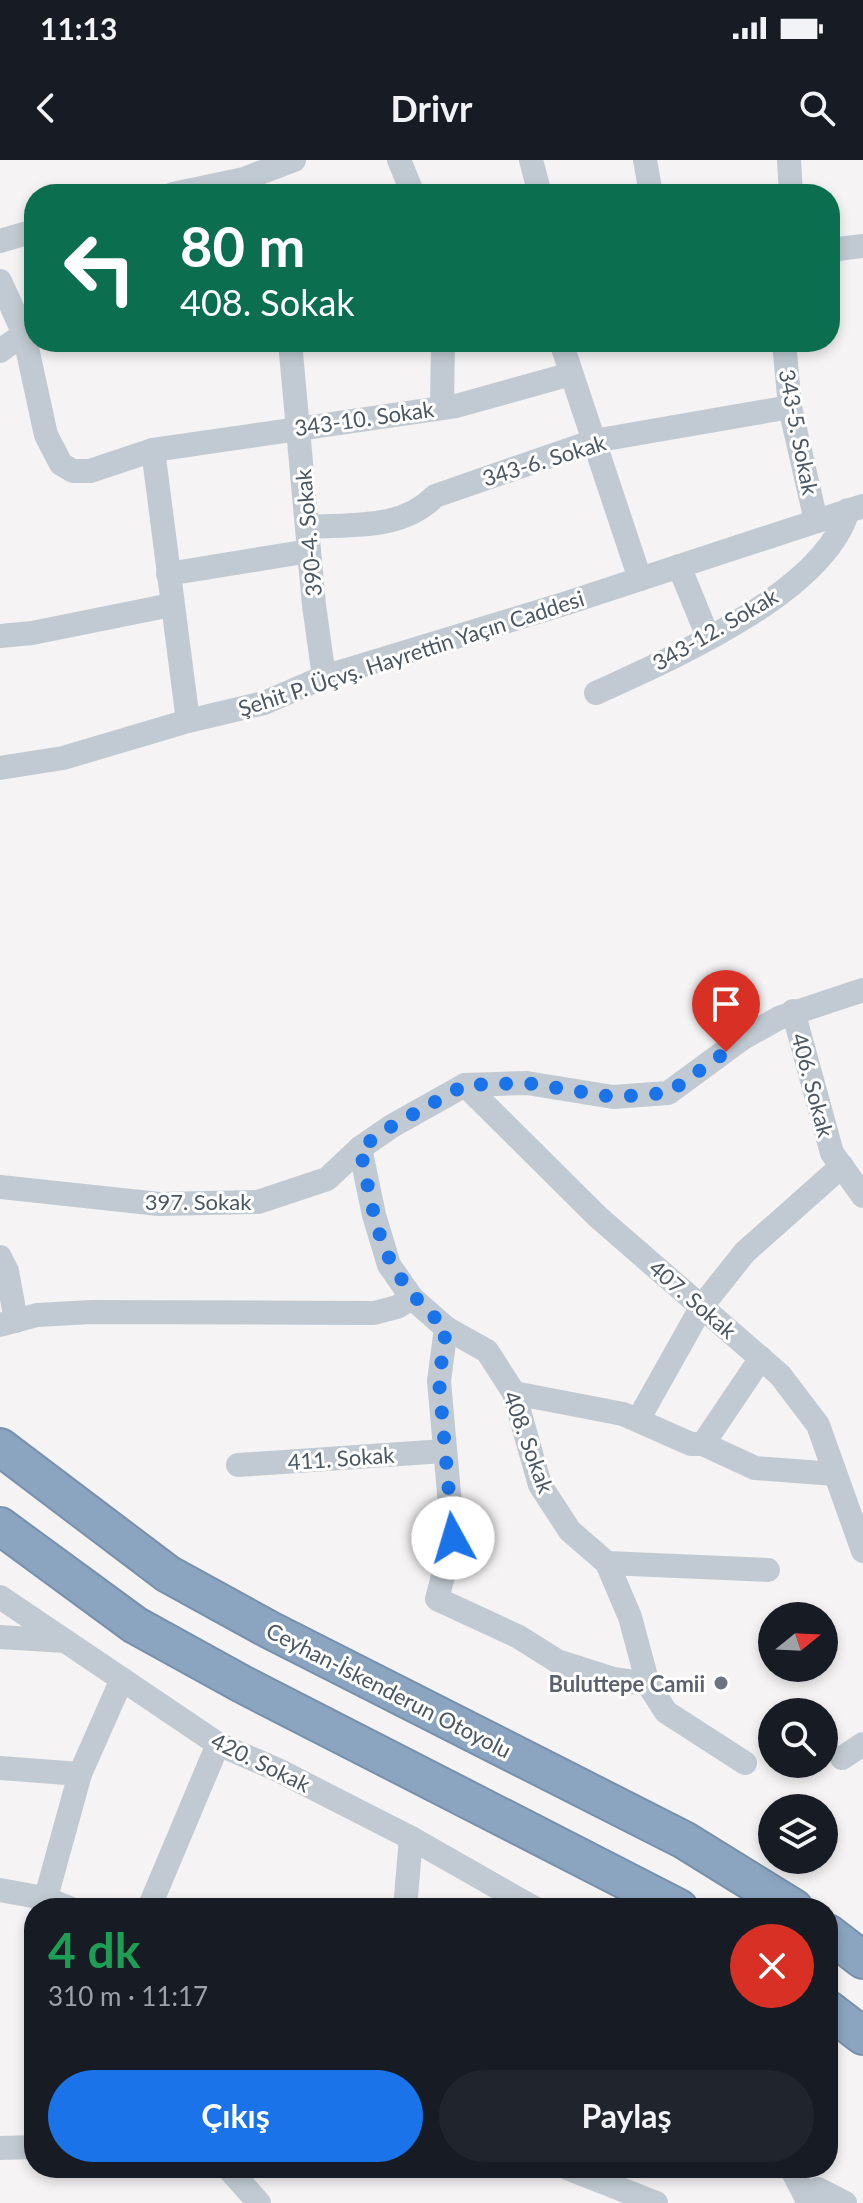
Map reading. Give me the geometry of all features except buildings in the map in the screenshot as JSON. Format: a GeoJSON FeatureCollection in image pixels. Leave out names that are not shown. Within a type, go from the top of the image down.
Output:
{"type":"FeatureCollection","features":[{"type":"Feature","properties":{"kind":"highway","name":"Ceyhan-İskenderun Otoyolu"},"geometry":{"type":"LineString","coordinates":[[0,1447],[168,1574],[270,1630],[684,1840],[778,1898]]}},
{"type":"Feature","properties":{"kind":"highway"},"geometry":{"type":"LineString","coordinates":[[0,1526],[135,1625],[242,1684],[659,1898]]}},
{"type":"Feature","properties":{"kind":"highway"},"geometry":{"type":"LineString","coordinates":[[838,1941],[863,1960]]}},
{"type":"Feature","properties":{"kind":"highway"},"geometry":{"type":"LineString","coordinates":[[838,2017],[863,2036]]}},
{"type":"Feature","properties":{"kind":"street"},"geometry":{"type":"LineString","coordinates":[[217,184],[294,160]]}},
{"type":"Feature","properties":{"kind":"street"},"geometry":{"type":"LineString","coordinates":[[399,160],[409,184]]}},
{"type":"Feature","properties":{"kind":"street"},"geometry":{"type":"LineString","coordinates":[[531,160],[537,184]]}},
{"type":"Feature","properties":{"kind":"street"},"geometry":{"type":"LineString","coordinates":[[645,160],[649,184]]}},
{"type":"Feature","properties":{"kind":"street"},"geometry":{"type":"LineString","coordinates":[[789,160],[790,184]]}},
{"type":"Feature","properties":{"kind":"street"},"geometry":{"type":"LineString","coordinates":[[0,241],[24,234]]}},
{"type":"Feature","properties":{"kind":"street"},"geometry":{"type":"LineString","coordinates":[[840,249],[863,246]]}},
{"type":"Feature","properties":{"kind":"street","name":"343-10. Sokak"},"geometry":{"type":"LineString","coordinates":[[0,281],[24,325]]}},
{"type":"Feature","properties":{"kind":"street"},"geometry":{"type":"LineString","coordinates":[[0,351],[24,337]]}},
{"type":"Feature","properties":{"kind":"street","name":"343-10. Sokak"},"geometry":{"type":"LineString","coordinates":[[32,352],[46,435],[61,464],[73,471],[90,471],[153,450],[442,408],[571,374]]}},
{"type":"Feature","properties":{"kind":"street","name":"390-4. Sokak"},"geometry":{"type":"LineString","coordinates":[[291,352],[324,677]]}},
{"type":"Feature","properties":{"kind":"street"},"geometry":{"type":"LineString","coordinates":[[442,408],[443,352]]}},
{"type":"Feature","properties":{"kind":"street"},"geometry":{"type":"LineString","coordinates":[[564,352],[640,579]]}},
{"type":"Feature","properties":{"kind":"street","name":"343-5. Sokak"},"geometry":{"type":"LineString","coordinates":[[785,352],[790,407],[816,521]]}},
{"type":"Feature","properties":{"kind":"street","name":"343-6. Sokak"},"geometry":{"type":"LineString","coordinates":[[168,574],[388,522],[420,512],[435,496],[594,441],[790,407]]}},
{"type":"Feature","properties":{"kind":"street"},"geometry":{"type":"LineString","coordinates":[[153,450],[188,721]]}},
{"type":"Feature","properties":{"kind":"street","name":"Şehit P. Üçvş. Hayrettin Yaçın Caddesi"},"geometry":{"type":"LineString","coordinates":[[0,768],[63,758],[188,721],[264,703],[324,677],[640,579],[855,508]]}},
{"type":"Feature","properties":{"kind":"street","name":"343-12. Sokak"},"geometry":{"type":"LineString","coordinates":[[596,693],[740,620],[813,569],[855,508]]}},
{"type":"Feature","properties":{"kind":"street"},"geometry":{"type":"LineString","coordinates":[[679,566],[708,637]]}},
{"type":"Feature","properties":{"kind":"street"},"geometry":{"type":"LineString","coordinates":[[0,636],[32,633],[171,605]]}},
{"type":"Feature","properties":{"kind":"street","name":"397. Sokak"},"geometry":{"type":"LineString","coordinates":[[0,1187],[159,1204],[258,1202],[327,1179],[360,1148],[392,1126],[465,1085],[527,1083],[613,1097],[668,1093],[743,1038],[793,1011],[863,990]]}},
{"type":"Feature","properties":{"kind":"street","name":"406. Sokak"},"geometry":{"type":"LineString","coordinates":[[793,1011],[832,1153],[863,1196]]}},
{"type":"Feature","properties":{"kind":"street","name":"407. Sokak"},"geometry":{"type":"LineString","coordinates":[[465,1085],[598,1217],[780,1375],[818,1425],[863,1551]]}},
{"type":"Feature","properties":{"kind":"street","name":"408. Sokak"},"geometry":{"type":"LineString","coordinates":[[360,1148],[374,1215],[389,1265],[412,1298],[446,1328],[487,1351],[514,1393],[540,1485],[570,1531],[607,1563],[630,1617],[648,1684],[666,1712],[745,1763]]}},
{"type":"Feature","properties":{"kind":"street"},"geometry":{"type":"LineString","coordinates":[[638,1420],[702,1306],[745,1252],[842,1166]]}},
{"type":"Feature","properties":{"kind":"street"},"geometry":{"type":"LineString","coordinates":[[0,1257],[7,1271],[8,1323],[37,1315],[92,1312],[374,1313],[397,1307],[412,1298]]}},
{"type":"Feature","properties":{"kind":"street"},"geometry":{"type":"LineString","coordinates":[[446,1328],[439,1381],[453,1538],[437,1599],[519,1637],[557,1661],[613,1679],[648,1684]]}},
{"type":"Feature","properties":{"kind":"street"},"geometry":{"type":"LineString","coordinates":[[703,1444],[761,1358]]}},
{"type":"Feature","properties":{"kind":"street"},"geometry":{"type":"LineString","coordinates":[[514,1393],[638,1420],[691,1444],[703,1444],[755,1468],[835,1474]]}},
{"type":"Feature","properties":{"kind":"street","name":"411. Sokak"},"geometry":{"type":"LineString","coordinates":[[238,1465],[444,1451]]}},
{"type":"Feature","properties":{"kind":"street"},"geometry":{"type":"LineString","coordinates":[[607,1563],[768,1570]]}},
{"type":"Feature","properties":{"kind":"street","name":"420. Sokak"},"geometry":{"type":"LineString","coordinates":[[0,1597],[218,1744],[278,1770],[411,1838],[516,1898]]}},
{"type":"Feature","properties":{"kind":"street"},"geometry":{"type":"LineString","coordinates":[[0,1637],[65,1641]]}},
{"type":"Feature","properties":{"kind":"street"},"geometry":{"type":"LineString","coordinates":[[44,1898],[80,1774],[122,1679]]}},
{"type":"Feature","properties":{"kind":"street"},"geometry":{"type":"LineString","coordinates":[[153,1898],[218,1744]]}},
{"type":"Feature","properties":{"kind":"street"},"geometry":{"type":"LineString","coordinates":[[842,1758],[863,1744]]}},
{"type":"Feature","properties":{"kind":"street"},"geometry":{"type":"LineString","coordinates":[[0,1768],[80,1774]]}},
{"type":"Feature","properties":{"kind":"street"},"geometry":{"type":"LineString","coordinates":[[406,1898],[411,1838]]}},
{"type":"Feature","properties":{"kind":"street"},"geometry":{"type":"LineString","coordinates":[[0,1890],[26,1898]]}},
{"type":"Feature","properties":{"kind":"street"},"geometry":{"type":"LineString","coordinates":[[0,2148],[24,2147]]}},
{"type":"Feature","properties":{"kind":"street"},"geometry":{"type":"LineString","coordinates":[[237,2178],[259,2203]]}},
{"type":"Feature","properties":{"kind":"street"},"geometry":{"type":"LineString","coordinates":[[591,2178],[645,2200]]}},
{"type":"Feature","properties":{"kind":"street"},"geometry":{"type":"LineString","coordinates":[[797,2178],[811,2203]]}},
{"type":"Feature","properties":{"kind":"street"},"geometry":{"type":"LineString","coordinates":[[811,2203],[818,2189],[845,2203]]}},
{"type":"Feature","properties":{"kind":"place","name":"Buluttepe Camii"},"geometry":{"type":"Point","coordinates":[721,1683]}},
{"type":"Feature","properties":{"kind":"route"},"geometry":{"type":"LineString","coordinates":[[453,1538],[439,1381],[446,1328],[412,1298],[389,1265],[374,1215],[360,1148],[392,1126],[465,1085],[527,1083],[613,1097],[668,1093],[726,1052]]}}]}
